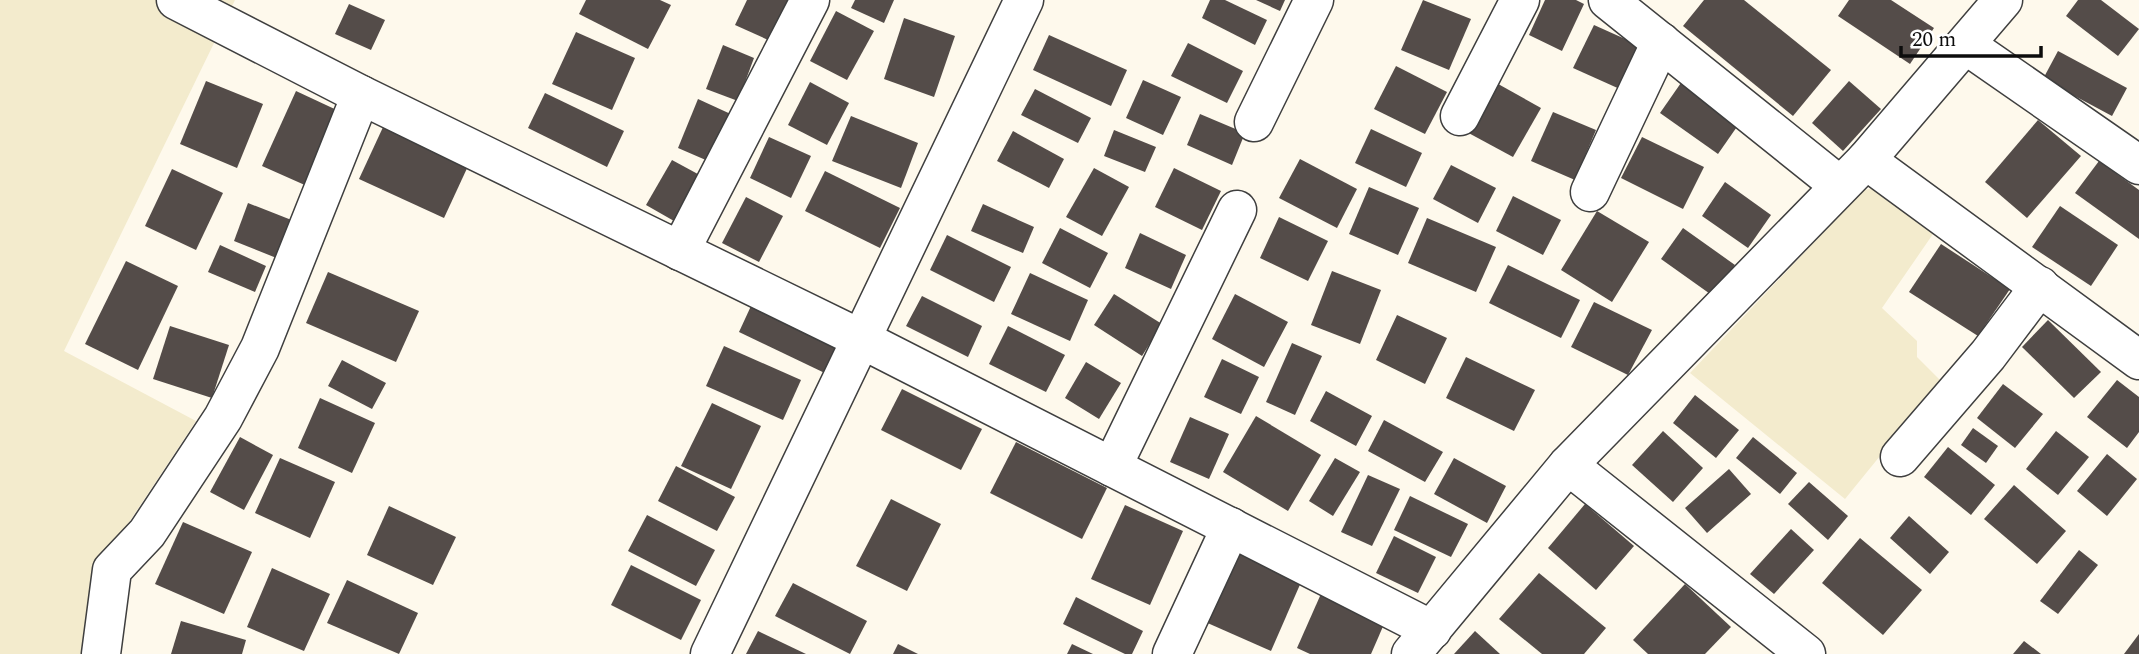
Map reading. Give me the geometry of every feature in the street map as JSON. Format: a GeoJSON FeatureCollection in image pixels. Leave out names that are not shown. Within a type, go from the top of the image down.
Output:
{"type":"FeatureCollection","features":[{"type":"Feature","properties":{"kind":"street"},"geometry":{"type":"LineString","coordinates":[[177,0],[361,95],[863,340],[1231,527],[1422,642],[1568,466],[1853,173],[2003,0]]}},
{"type":"Feature","properties":{"kind":"street"},"geometry":{"type":"LineString","coordinates":[[680,251],[810,0]]}},
{"type":"Feature","properties":{"kind":"street"},"geometry":{"type":"LineString","coordinates":[[710,654],[1024,0]]}},
{"type":"Feature","properties":{"kind":"street"},"geometry":{"type":"LineString","coordinates":[[1254,122],[1314,0]]}},
{"type":"Feature","properties":{"kind":"street"},"geometry":{"type":"LineString","coordinates":[[1460,116],[1520,0]]}},
{"type":"Feature","properties":{"kind":"street"},"geometry":{"type":"LineString","coordinates":[[1608,0],[1661,42],[1853,173],[2040,286],[2139,360]]}},
{"type":"Feature","properties":{"kind":"street"},"geometry":{"type":"LineString","coordinates":[[1590,192],[1661,42]]}},
{"type":"Feature","properties":{"kind":"street"},"geometry":{"type":"LineString","coordinates":[[1966,45],[2139,165]]}},
{"type":"Feature","properties":{"kind":"street"},"geometry":{"type":"LineString","coordinates":[[101,654],[112,570],[147,533],[229,407],[260,348],[361,95]]}},
{"type":"Feature","properties":{"kind":"street"},"geometry":{"type":"LineString","coordinates":[[1112,467],[1237,210]]}},
{"type":"Feature","properties":{"kind":"street"},"geometry":{"type":"LineString","coordinates":[[1900,457],[1988,355],[2040,286]]}},
{"type":"Feature","properties":{"kind":"street"},"geometry":{"type":"LineString","coordinates":[[1568,466],[1785,648]]}},
{"type":"Feature","properties":{"kind":"street"},"geometry":{"type":"LineString","coordinates":[[1172,654],[1231,527]]}},
{"type":"Feature","properties":{"kind":"shaded area"},"geometry":{"type":"Polygon","coordinates":[[[0,0],[235,0],[64,351],[196,421],[100,566],[88,654],[0,654],[0,0]]]}},
{"type":"Feature","properties":{"kind":"shaded area"},"geometry":{"type":"Polygon","coordinates":[[[1874,188],[1933,234],[1882,308],[1917,341],[1917,357],[1941,381],[1845,499],[1690,373],[1864,190],[1874,188]]]}},
{"type":"Feature","properties":{"kind":"building"},"geometry":{"type":"Polygon","coordinates":[[[586,0],[660,0],[671,5],[648,49],[579,14],[586,0]]]}},
{"type":"Feature","properties":{"kind":"building"},"geometry":{"type":"Polygon","coordinates":[[[747,0],[797,0],[777,44],[735,25],[747,0]]]}},
{"type":"Feature","properties":{"kind":"building"},"geometry":{"type":"Polygon","coordinates":[[[855,0],[894,0],[884,23],[851,8],[855,0]]]}},
{"type":"Feature","properties":{"kind":"building"},"geometry":{"type":"Polygon","coordinates":[[[1210,0],[1225,0],[1267,20],[1255,45],[1202,18],[1210,0]]]}},
{"type":"Feature","properties":{"kind":"building"},"geometry":{"type":"Polygon","coordinates":[[[1256,0],[1285,0],[1280,11],[1256,0]]]}},
{"type":"Feature","properties":{"kind":"building"},"geometry":{"type":"Polygon","coordinates":[[[1423,0],[1471,19],[1449,70],[1401,50],[1423,0]]]}},
{"type":"Feature","properties":{"kind":"building"},"geometry":{"type":"Polygon","coordinates":[[[1545,0],[1576,0],[1584,4],[1562,51],[1529,35],[1545,0]]]}},
{"type":"Feature","properties":{"kind":"building"},"geometry":{"type":"Polygon","coordinates":[[[1704,0],[1744,0],[1831,70],[1793,116],[1683,26],[1704,0]]]}},
{"type":"Feature","properties":{"kind":"building"},"geometry":{"type":"Polygon","coordinates":[[[1849,0],[1891,0],[1934,28],[1910,64],[1838,16],[1849,0]]]}},
{"type":"Feature","properties":{"kind":"building"},"geometry":{"type":"Polygon","coordinates":[[[2078,0],[2101,0],[2139,29],[2118,56],[2066,16],[2078,0]]]}},
{"type":"Feature","properties":{"kind":"building"},"geometry":{"type":"Polygon","coordinates":[[[349,4],[385,20],[371,50],[335,34],[349,4]]]}},
{"type":"Feature","properties":{"kind":"building"},"geometry":{"type":"Polygon","coordinates":[[[836,11],[874,31],[847,80],[810,61],[836,11]]]}},
{"type":"Feature","properties":{"kind":"building"},"geometry":{"type":"Polygon","coordinates":[[[904,18],[955,36],[934,97],[884,79],[904,18]]]}},
{"type":"Feature","properties":{"kind":"building"},"geometry":{"type":"Polygon","coordinates":[[[1594,25],[1643,47],[1622,90],[1573,68],[1594,25]]]}},
{"type":"Feature","properties":{"kind":"building"},"geometry":{"type":"Polygon","coordinates":[[[576,32],[635,58],[612,110],[552,84],[576,32]]]}},
{"type":"Feature","properties":{"kind":"building"},"geometry":{"type":"Polygon","coordinates":[[[1049,35],[1127,70],[1111,106],[1033,70],[1049,35]]]}},
{"type":"Feature","properties":{"kind":"building"},"geometry":{"type":"Polygon","coordinates":[[[1188,43],[1243,71],[1227,103],[1171,76],[1188,43]]]}},
{"type":"Feature","properties":{"kind":"building"},"geometry":{"type":"Polygon","coordinates":[[[723,45],[754,58],[738,101],[706,89],[723,45]]]}},
{"type":"Feature","properties":{"kind":"building"},"geometry":{"type":"Polygon","coordinates":[[[2058,51],[2127,88],[2112,116],[2043,79],[2058,51]]]}},
{"type":"Feature","properties":{"kind":"building"},"geometry":{"type":"Polygon","coordinates":[[[1396,66],[1447,92],[1425,134],[1374,109],[1396,66]]]}},
{"type":"Feature","properties":{"kind":"building"},"geometry":{"type":"Polygon","coordinates":[[[1143,80],[1181,97],[1163,135],[1126,118],[1143,80]]]}},
{"type":"Feature","properties":{"kind":"building"},"geometry":{"type":"Polygon","coordinates":[[[1491,80],[1541,108],[1513,157],[1463,130],[1491,80]]]}},
{"type":"Feature","properties":{"kind":"building"},"geometry":{"type":"Polygon","coordinates":[[[1683,80],[1741,121],[1718,154],[1660,113],[1683,80]]]}},
{"type":"Feature","properties":{"kind":"building"},"geometry":{"type":"Polygon","coordinates":[[[206,81],[263,104],[237,168],[180,144],[206,81]]]}},
{"type":"Feature","properties":{"kind":"building"},"geometry":{"type":"Polygon","coordinates":[[[1849,81],[1881,109],[1843,151],[1812,123],[1849,81]]]}},
{"type":"Feature","properties":{"kind":"building"},"geometry":{"type":"Polygon","coordinates":[[[810,82],[849,103],[827,145],[788,125],[810,82]]]}},
{"type":"Feature","properties":{"kind":"building"},"geometry":{"type":"Polygon","coordinates":[[[1035,89],[1091,118],[1078,143],[1021,115],[1035,89]]]}},
{"type":"Feature","properties":{"kind":"building"},"geometry":{"type":"Polygon","coordinates":[[[296,91],[341,112],[307,186],[262,166],[296,91]]]}},
{"type":"Feature","properties":{"kind":"building"},"geometry":{"type":"Polygon","coordinates":[[[545,93],[624,131],[607,167],[528,128],[545,93]]]}},
{"type":"Feature","properties":{"kind":"building"},"geometry":{"type":"Polygon","coordinates":[[[698,99],[735,116],[715,164],[678,148],[698,99]]]}},
{"type":"Feature","properties":{"kind":"building"},"geometry":{"type":"Polygon","coordinates":[[[1553,112],[1596,130],[1575,180],[1531,161],[1553,112]]]}},
{"type":"Feature","properties":{"kind":"building"},"geometry":{"type":"Polygon","coordinates":[[[1200,114],[1245,133],[1232,165],[1187,145],[1200,114]]]}},
{"type":"Feature","properties":{"kind":"building"},"geometry":{"type":"Polygon","coordinates":[[[851,116],[918,143],[901,188],[832,161],[851,116]]]}},
{"type":"Feature","properties":{"kind":"building"},"geometry":{"type":"Polygon","coordinates":[[[2038,120],[2081,156],[2027,218],[1985,182],[2038,120]]]}},
{"type":"Feature","properties":{"kind":"building"},"geometry":{"type":"Polygon","coordinates":[[[384,125],[469,164],[444,218],[359,179],[384,125]]]}},
{"type":"Feature","properties":{"kind":"building"},"geometry":{"type":"Polygon","coordinates":[[[1371,129],[1422,153],[1406,187],[1355,163],[1371,129]]]}},
{"type":"Feature","properties":{"kind":"building"},"geometry":{"type":"Polygon","coordinates":[[[1114,130],[1156,147],[1145,172],[1104,156],[1114,130]]]}},
{"type":"Feature","properties":{"kind":"building"},"geometry":{"type":"Polygon","coordinates":[[[1013,131],[1064,159],[1049,188],[997,161],[1013,131]]]}},
{"type":"Feature","properties":{"kind":"building"},"geometry":{"type":"Polygon","coordinates":[[[769,137],[811,156],[791,198],[750,178],[769,137]]]}},
{"type":"Feature","properties":{"kind":"building"},"geometry":{"type":"Polygon","coordinates":[[[1642,137],[1704,167],[1683,209],[1621,178],[1642,137]]]}},
{"type":"Feature","properties":{"kind":"building"},"geometry":{"type":"Polygon","coordinates":[[[1300,159],[1357,189],[1337,228],[1279,198],[1300,159]]]}},
{"type":"Feature","properties":{"kind":"building"},"geometry":{"type":"Polygon","coordinates":[[[672,160],[707,179],[681,225],[646,205],[672,160]]]}},
{"type":"Feature","properties":{"kind":"building"},"geometry":{"type":"Polygon","coordinates":[[[2099,161],[2139,190],[2139,239],[2075,193],[2099,161]]]}},
{"type":"Feature","properties":{"kind":"building"},"geometry":{"type":"Polygon","coordinates":[[[1451,165],[1496,188],[1478,223],[1433,199],[1451,165]]]}},
{"type":"Feature","properties":{"kind":"building"},"geometry":{"type":"Polygon","coordinates":[[[1094,168],[1129,187],[1102,236],[1066,217],[1094,168]]]}},
{"type":"Feature","properties":{"kind":"building"},"geometry":{"type":"Polygon","coordinates":[[[1174,168],[1221,191],[1202,230],[1155,207],[1174,168]]]}},
{"type":"Feature","properties":{"kind":"building"},"geometry":{"type":"Polygon","coordinates":[[[172,169],[223,193],[196,250],[145,226],[172,169]]]}},
{"type":"Feature","properties":{"kind":"building"},"geometry":{"type":"Polygon","coordinates":[[[825,171],[900,208],[880,248],[805,211],[825,171]]]}},
{"type":"Feature","properties":{"kind":"building"},"geometry":{"type":"Polygon","coordinates":[[[1725,182],[1771,215],[1748,248],[1702,216],[1725,182]]]}},
{"type":"Feature","properties":{"kind":"building"},"geometry":{"type":"Polygon","coordinates":[[[1369,187],[1419,208],[1398,255],[1349,234],[1369,187]]]}},
{"type":"Feature","properties":{"kind":"building"},"geometry":{"type":"Polygon","coordinates":[[[1513,196],[1561,220],[1543,255],[1496,231],[1513,196]]]}},
{"type":"Feature","properties":{"kind":"building"},"geometry":{"type":"Polygon","coordinates":[[[746,197],[783,216],[759,262],[722,243],[746,197]]]}},
{"type":"Feature","properties":{"kind":"building"},"geometry":{"type":"Polygon","coordinates":[[[248,203],[294,221],[279,259],[234,241],[248,203]]]}},
{"type":"Feature","properties":{"kind":"building"},"geometry":{"type":"Polygon","coordinates":[[[983,204],[1034,227],[1023,253],[971,231],[983,204]]]}},
{"type":"Feature","properties":{"kind":"building"},"geometry":{"type":"Polygon","coordinates":[[[2060,206],[2118,245],[2091,286],[2032,247],[2060,206]]]}},
{"type":"Feature","properties":{"kind":"building"},"geometry":{"type":"Polygon","coordinates":[[[1597,211],[1649,242],[1612,302],[1561,270],[1597,211]]]}},
{"type":"Feature","properties":{"kind":"building"},"geometry":{"type":"Polygon","coordinates":[[[1279,217],[1328,241],[1308,281],[1260,258],[1279,217]]]}},
{"type":"Feature","properties":{"kind":"building"},"geometry":{"type":"Polygon","coordinates":[[[1427,218],[1496,247],[1476,292],[1408,263],[1427,218]]]}},
{"type":"Feature","properties":{"kind":"building"},"geometry":{"type":"Polygon","coordinates":[[[1060,228],[1108,253],[1090,288],[1042,263],[1060,228]]]}},
{"type":"Feature","properties":{"kind":"building"},"geometry":{"type":"Polygon","coordinates":[[[1683,228],[1735,265],[1713,296],[1661,259],[1683,228]]]}},
{"type":"Feature","properties":{"kind":"building"},"geometry":{"type":"Polygon","coordinates":[[[1140,233],[1186,255],[1171,289],[1125,268],[1140,233]]]}},
{"type":"Feature","properties":{"kind":"building"},"geometry":{"type":"Polygon","coordinates":[[[947,235],[1011,267],[994,302],[930,270],[947,235]]]}},
{"type":"Feature","properties":{"kind":"building"},"geometry":{"type":"Polygon","coordinates":[[[1941,244],[2010,289],[1978,336],[1909,292],[1941,244]]]}},
{"type":"Feature","properties":{"kind":"building"},"geometry":{"type":"Polygon","coordinates":[[[220,245],[266,266],[255,292],[208,272],[220,245]]]}},
{"type":"Feature","properties":{"kind":"building"},"geometry":{"type":"Polygon","coordinates":[[[126,261],[178,286],[138,370],[85,344],[126,261]]]}},
{"type":"Feature","properties":{"kind":"building"},"geometry":{"type":"Polygon","coordinates":[[[1508,265],[1580,300],[1561,338],[1489,303],[1508,265]]]}},
{"type":"Feature","properties":{"kind":"building"},"geometry":{"type":"Polygon","coordinates":[[[1332,271],[1381,290],[1360,344],[1311,325],[1332,271]]]}},
{"type":"Feature","properties":{"kind":"building"},"geometry":{"type":"Polygon","coordinates":[[[328,272],[419,311],[396,362],[306,323],[328,272]]]}},
{"type":"Feature","properties":{"kind":"building"},"geometry":{"type":"Polygon","coordinates":[[[1030,273],[1088,300],[1070,341],[1011,314],[1030,273]]]}},
{"type":"Feature","properties":{"kind":"building"},"geometry":{"type":"Polygon","coordinates":[[[1114,294],[1162,324],[1142,356],[1094,325],[1114,294]]]}},
{"type":"Feature","properties":{"kind":"building"},"geometry":{"type":"Polygon","coordinates":[[[1235,294],[1288,322],[1264,367],[1212,339],[1235,294]]]}},
{"type":"Feature","properties":{"kind":"building"},"geometry":{"type":"Polygon","coordinates":[[[922,296],[982,326],[968,357],[906,326],[922,296]]]}},
{"type":"Feature","properties":{"kind":"building"},"geometry":{"type":"Polygon","coordinates":[[[1594,302],[1652,330],[1628,375],[1571,347],[1594,302]]]}},
{"type":"Feature","properties":{"kind":"building"},"geometry":{"type":"Polygon","coordinates":[[[751,306],[844,350],[831,376],[739,332],[751,306]]]}},
{"type":"Feature","properties":{"kind":"building"},"geometry":{"type":"Polygon","coordinates":[[[1397,315],[1447,338],[1425,384],[1376,360],[1397,315]]]}},
{"type":"Feature","properties":{"kind":"building"},"geometry":{"type":"Polygon","coordinates":[[[2048,320],[2101,372],[2074,398],[2022,347],[2048,320]]]}},
{"type":"Feature","properties":{"kind":"building"},"geometry":{"type":"Polygon","coordinates":[[[170,326],[229,345],[212,398],[153,379],[170,326]]]}},
{"type":"Feature","properties":{"kind":"building"},"geometry":{"type":"Polygon","coordinates":[[[1008,326],[1065,355],[1046,392],[989,364],[1008,326]]]}},
{"type":"Feature","properties":{"kind":"building"},"geometry":{"type":"Polygon","coordinates":[[[1292,343],[1322,356],[1295,415],[1266,402],[1292,343]]]}},
{"type":"Feature","properties":{"kind":"building"},"geometry":{"type":"Polygon","coordinates":[[[724,346],[801,380],[783,420],[706,386],[724,346]]]}},
{"type":"Feature","properties":{"kind":"building"},"geometry":{"type":"Polygon","coordinates":[[[1466,357],[1535,390],[1514,431],[1446,398],[1466,357]]]}},
{"type":"Feature","properties":{"kind":"building"},"geometry":{"type":"Polygon","coordinates":[[[1222,359],[1259,377],[1241,414],[1204,397],[1222,359]]]}},
{"type":"Feature","properties":{"kind":"building"},"geometry":{"type":"Polygon","coordinates":[[[342,360],[386,383],[372,409],[328,386],[342,360]]]}},
{"type":"Feature","properties":{"kind":"building"},"geometry":{"type":"Polygon","coordinates":[[[1086,362],[1121,383],[1099,419],[1065,398],[1086,362]]]}},
{"type":"Feature","properties":{"kind":"building"},"geometry":{"type":"Polygon","coordinates":[[[2117,380],[2139,397],[2139,432],[2127,448],[2087,417],[2117,380]]]}},
{"type":"Feature","properties":{"kind":"building"},"geometry":{"type":"Polygon","coordinates":[[[2003,384],[2043,414],[2015,448],[1977,418],[2003,384]]]}},
{"type":"Feature","properties":{"kind":"building"},"geometry":{"type":"Polygon","coordinates":[[[902,389],[982,429],[961,470],[881,430],[902,389]]]}},
{"type":"Feature","properties":{"kind":"building"},"geometry":{"type":"Polygon","coordinates":[[[1326,391],[1372,416],[1356,446],[1310,421],[1326,391]]]}},
{"type":"Feature","properties":{"kind":"building"},"geometry":{"type":"Polygon","coordinates":[[[1695,395],[1739,430],[1716,458],[1673,423],[1695,395]]]}},
{"type":"Feature","properties":{"kind":"building"},"geometry":{"type":"Polygon","coordinates":[[[320,398],[375,423],[352,473],[298,448],[320,398]]]}},
{"type":"Feature","properties":{"kind":"building"},"geometry":{"type":"Polygon","coordinates":[[[712,403],[761,426],[731,489],[681,466],[712,403]]]}},
{"type":"Feature","properties":{"kind":"building"},"geometry":{"type":"Polygon","coordinates":[[[1256,416],[1321,455],[1288,511],[1223,472],[1256,416]]]}},
{"type":"Feature","properties":{"kind":"building"},"geometry":{"type":"Polygon","coordinates":[[[1190,417],[1229,434],[1209,479],[1170,462],[1190,417]]]}},
{"type":"Feature","properties":{"kind":"building"},"geometry":{"type":"Polygon","coordinates":[[[1384,420],[1443,452],[1425,482],[1368,451],[1384,420]]]}},
{"type":"Feature","properties":{"kind":"building"},"geometry":{"type":"Polygon","coordinates":[[[1973,428],[1998,446],[1986,463],[1961,445],[1973,428]]]}},
{"type":"Feature","properties":{"kind":"building"},"geometry":{"type":"Polygon","coordinates":[[[1663,431],[1703,468],[1673,502],[1632,465],[1663,431]]]}},
{"type":"Feature","properties":{"kind":"building"},"geometry":{"type":"Polygon","coordinates":[[[2056,431],[2089,457],[2058,495],[2026,469],[2056,431]]]}},
{"type":"Feature","properties":{"kind":"building"},"geometry":{"type":"Polygon","coordinates":[[[240,437],[273,455],[244,510],[210,492],[240,437]]]}},
{"type":"Feature","properties":{"kind":"building"},"geometry":{"type":"Polygon","coordinates":[[[1753,437],[1797,473],[1780,494],[1736,458],[1753,437]]]}},
{"type":"Feature","properties":{"kind":"building"},"geometry":{"type":"Polygon","coordinates":[[[1016,442],[1107,488],[1082,539],[990,493],[1016,442]]]}},
{"type":"Feature","properties":{"kind":"building"},"geometry":{"type":"Polygon","coordinates":[[[1948,447],[1995,485],[1971,515],[1924,477],[1948,447]]]}},
{"type":"Feature","properties":{"kind":"building"},"geometry":{"type":"Polygon","coordinates":[[[2107,454],[2137,479],[2107,516],[2077,491],[2107,454]]]}},
{"type":"Feature","properties":{"kind":"building"},"geometry":{"type":"Polygon","coordinates":[[[280,458],[335,482],[310,538],[255,513],[280,458]]]}},
{"type":"Feature","properties":{"kind":"building"},"geometry":{"type":"Polygon","coordinates":[[[1335,458],[1360,472],[1333,516],[1309,501],[1335,458]]]}},
{"type":"Feature","properties":{"kind":"building"},"geometry":{"type":"Polygon","coordinates":[[[1454,458],[1506,486],[1487,523],[1434,494],[1454,458]]]}},
{"type":"Feature","properties":{"kind":"building"},"geometry":{"type":"Polygon","coordinates":[[[676,466],[735,497],[717,531],[658,501],[676,466]]]}},
{"type":"Feature","properties":{"kind":"building"},"geometry":{"type":"Polygon","coordinates":[[[1729,469],[1751,494],[1707,533],[1685,508],[1729,469]]]}},
{"type":"Feature","properties":{"kind":"building"},"geometry":{"type":"Polygon","coordinates":[[[1368,475],[1400,489],[1372,546],[1341,532],[1368,475]]]}},
{"type":"Feature","properties":{"kind":"building"},"geometry":{"type":"Polygon","coordinates":[[[1809,482],[1848,516],[1828,540],[1788,504],[1809,482]]]}},
{"type":"Feature","properties":{"kind":"building"},"geometry":{"type":"Polygon","coordinates":[[[2014,485],[2066,531],[2037,564],[1984,519],[2014,485]]]}},
{"type":"Feature","properties":{"kind":"building"},"geometry":{"type":"Polygon","coordinates":[[[1410,496],[1468,524],[1451,557],[1394,530],[1410,496]]]}},
{"type":"Feature","properties":{"kind":"building"},"geometry":{"type":"Polygon","coordinates":[[[891,499],[941,524],[907,591],[856,566],[891,499]]]}},
{"type":"Feature","properties":{"kind":"building"},"geometry":{"type":"Polygon","coordinates":[[[1585,504],[1634,546],[1596,590],[1548,548],[1585,504]]]}},
{"type":"Feature","properties":{"kind":"building"},"geometry":{"type":"Polygon","coordinates":[[[1125,505],[1183,531],[1150,605],[1091,579],[1125,505]]]}},
{"type":"Feature","properties":{"kind":"building"},"geometry":{"type":"Polygon","coordinates":[[[389,506],[456,537],[433,585],[367,555],[389,506]]]}},
{"type":"Feature","properties":{"kind":"building"},"geometry":{"type":"Polygon","coordinates":[[[647,515],[715,550],[696,586],[628,551],[647,515]]]}},
{"type":"Feature","properties":{"kind":"building"},"geometry":{"type":"Polygon","coordinates":[[[1909,516],[1949,552],[1930,574],[1890,538],[1909,516]]]}},
{"type":"Feature","properties":{"kind":"building"},"geometry":{"type":"Polygon","coordinates":[[[183,522],[252,552],[224,614],[155,584],[183,522]]]}},
{"type":"Feature","properties":{"kind":"building"},"geometry":{"type":"Polygon","coordinates":[[[1791,529],[1814,550],[1774,594],[1750,574],[1791,529]]]}},
{"type":"Feature","properties":{"kind":"building"},"geometry":{"type":"Polygon","coordinates":[[[1394,536],[1436,557],[1418,593],[1376,573],[1394,536]]]}},
{"type":"Feature","properties":{"kind":"building"},"geometry":{"type":"Polygon","coordinates":[[[1860,538],[1922,590],[1883,635],[1822,583],[1860,538]]]}},
{"type":"Feature","properties":{"kind":"building"},"geometry":{"type":"Polygon","coordinates":[[[1234,550],[1302,580],[1271,651],[1203,621],[1234,550]]]}},
{"type":"Feature","properties":{"kind":"building"},"geometry":{"type":"Polygon","coordinates":[[[2079,550],[2098,565],[2058,614],[2040,601],[2079,550]]]}},
{"type":"Feature","properties":{"kind":"building"},"geometry":{"type":"Polygon","coordinates":[[[631,565],[701,600],[681,640],[611,605],[631,565]]]}},
{"type":"Feature","properties":{"kind":"building"},"geometry":{"type":"Polygon","coordinates":[[[272,568],[330,594],[304,651],[247,627],[272,568]]]}},
{"type":"Feature","properties":{"kind":"building"},"geometry":{"type":"Polygon","coordinates":[[[1539,573],[1606,628],[1584,654],[1542,654],[1499,619],[1539,573]]]}},
{"type":"Feature","properties":{"kind":"building"},"geometry":{"type":"Polygon","coordinates":[[[347,580],[418,613],[399,654],[327,623],[347,580]]]}},
{"type":"Feature","properties":{"kind":"building"},"geometry":{"type":"Polygon","coordinates":[[[793,583],[867,621],[850,654],[775,616],[793,583]]]}},
{"type":"Feature","properties":{"kind":"building"},"geometry":{"type":"Polygon","coordinates":[[[1685,584],[1731,627],[1705,654],[1648,654],[1633,640],[1685,584]]]}},
{"type":"Feature","properties":{"kind":"building"},"geometry":{"type":"Polygon","coordinates":[[[1324,587],[1388,615],[1371,654],[1310,654],[1297,648],[1324,587]]]}},
{"type":"Feature","properties":{"kind":"building"},"geometry":{"type":"Polygon","coordinates":[[[1076,597],[1143,631],[1132,654],[1125,654],[1063,624],[1076,597]]]}},
{"type":"Feature","properties":{"kind":"building"},"geometry":{"type":"Polygon","coordinates":[[[181,621],[246,640],[242,654],[171,654],[181,621]]]}},
{"type":"Feature","properties":{"kind":"building"},"geometry":{"type":"Polygon","coordinates":[[[758,631],[806,654],[746,654],[758,631]]]}},
{"type":"Feature","properties":{"kind":"building"},"geometry":{"type":"Polygon","coordinates":[[[1475,631],[1500,654],[1454,654],[1475,631]]]}},
{"type":"Feature","properties":{"kind":"building"},"geometry":{"type":"Polygon","coordinates":[[[2139,634],[2139,654],[2124,654],[2139,634]]]}},
{"type":"Feature","properties":{"kind":"building"},"geometry":{"type":"Polygon","coordinates":[[[2024,641],[2041,654],[2013,654],[2024,641]]]}},
{"type":"Feature","properties":{"kind":"building"},"geometry":{"type":"Polygon","coordinates":[[[898,644],[918,654],[893,654],[898,644]]]}},
{"type":"Feature","properties":{"kind":"building"},"geometry":{"type":"Polygon","coordinates":[[[1072,644],[1093,654],[1067,654],[1072,644]]]}}]}
